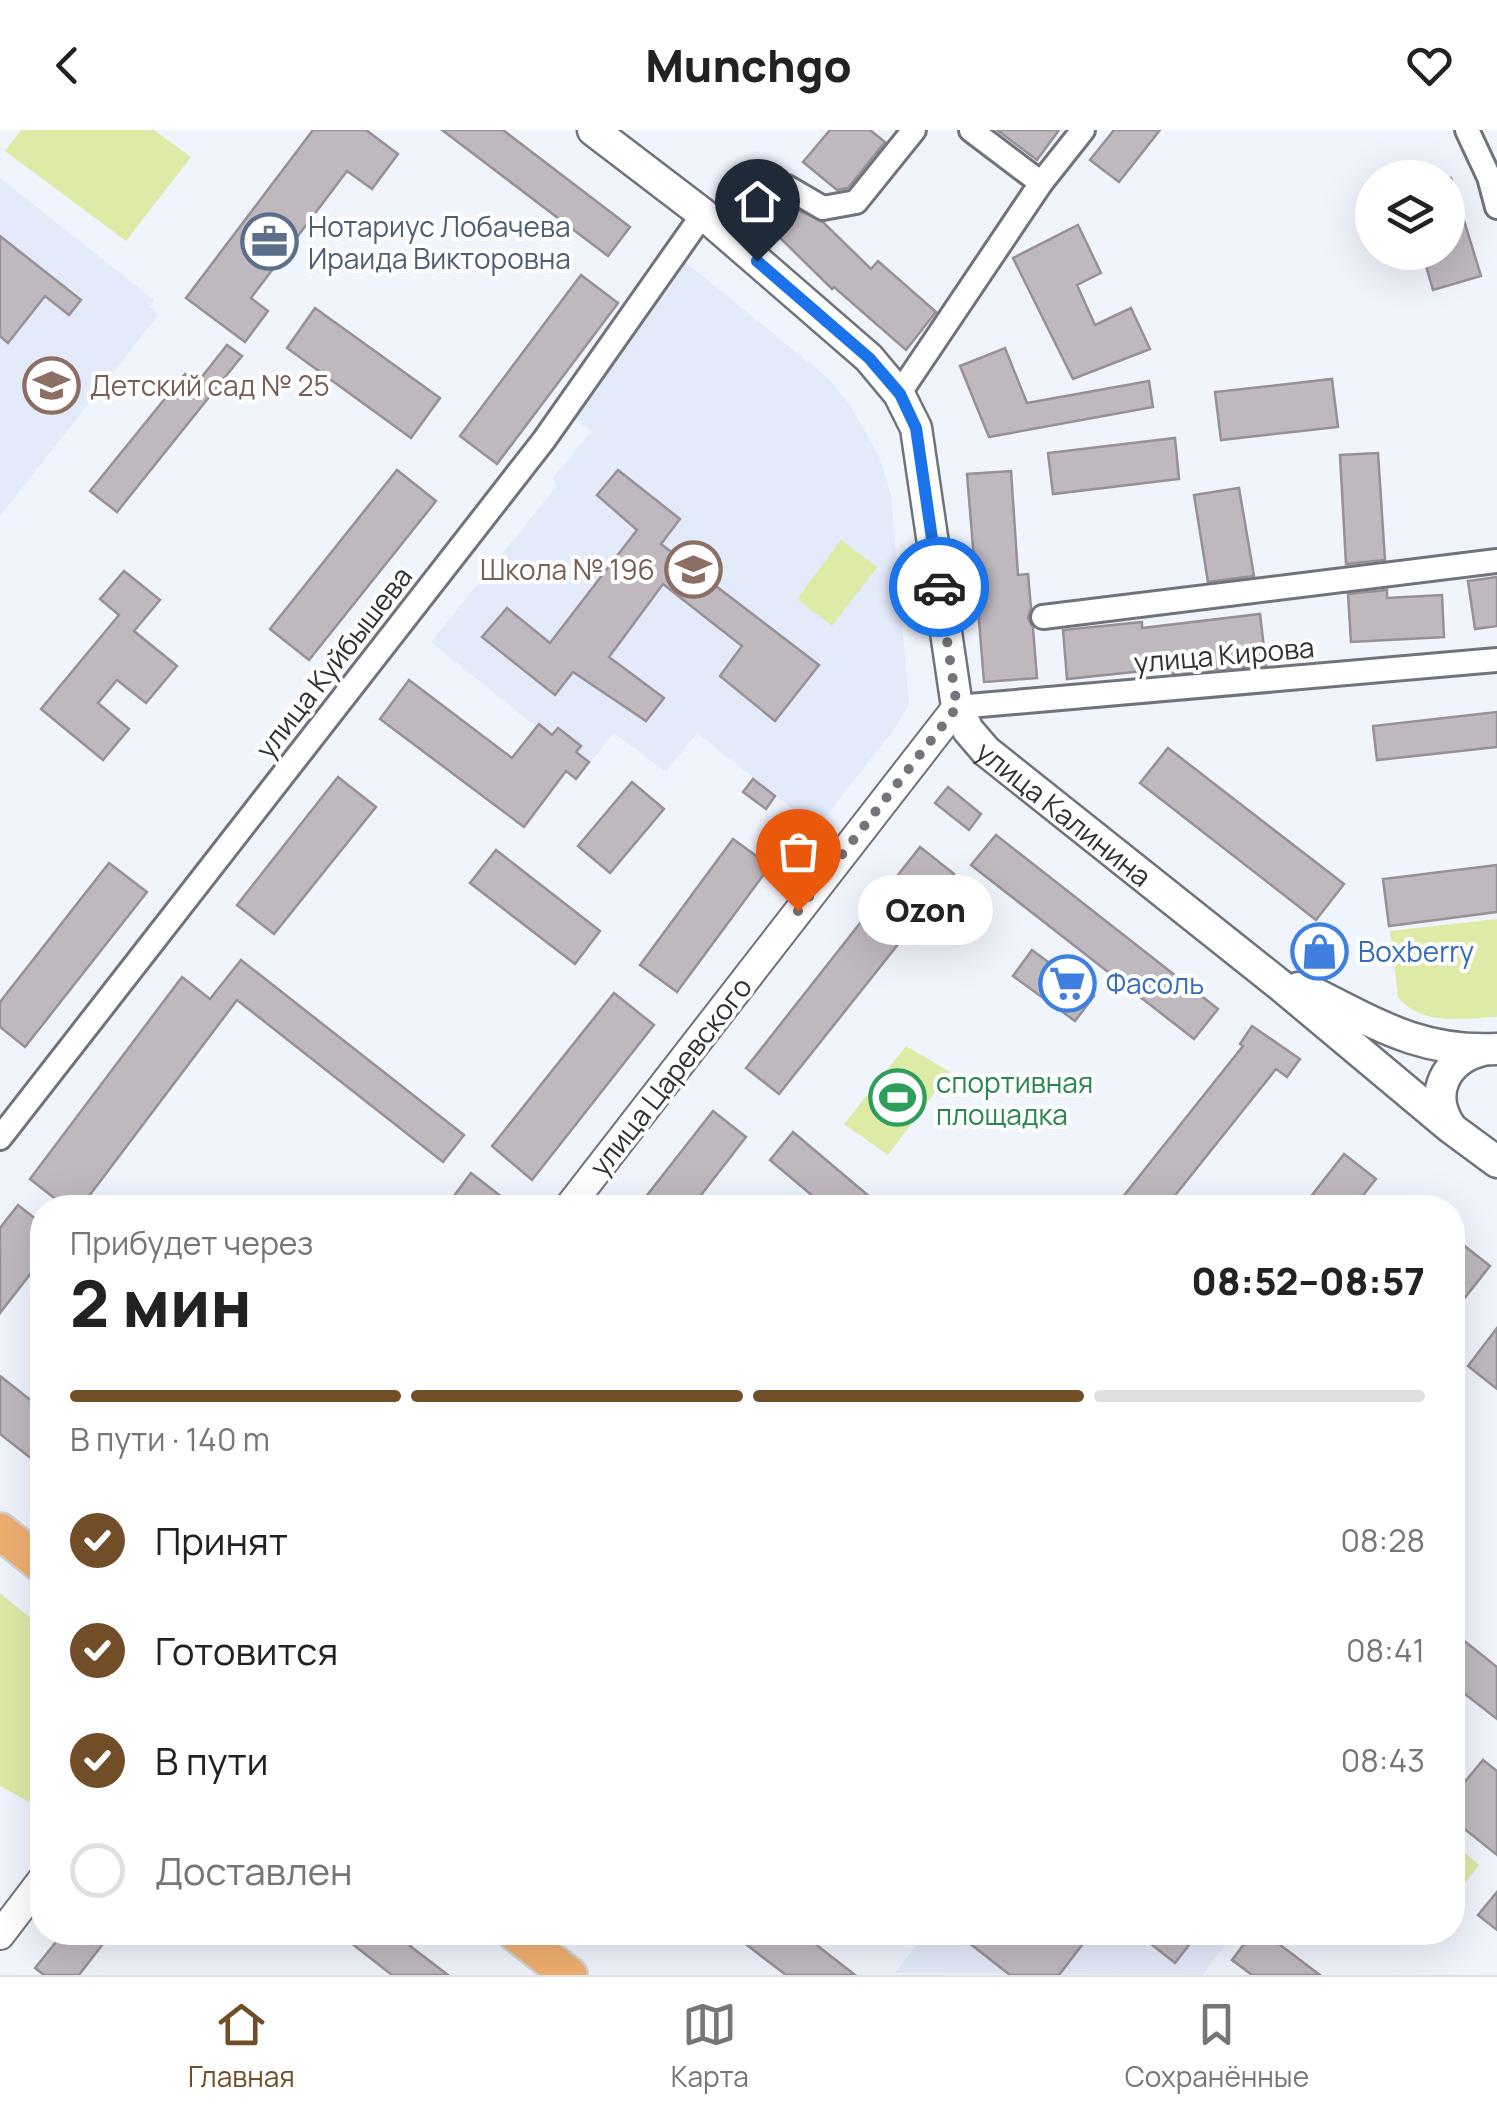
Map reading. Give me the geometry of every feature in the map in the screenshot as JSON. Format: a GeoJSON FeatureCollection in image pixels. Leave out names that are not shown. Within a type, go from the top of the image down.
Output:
{"type":"FeatureCollection","features":[{"type":"Feature","properties":{"kind":"main road","name":"улица Калинина"},"geometry":{"type":"LineString","coordinates":[[593,130],[703,214],[869,358],[900,394],[916,428],[957,707],[968,730],[986,751],[1497,1162]]}},
{"type":"Feature","properties":{"kind":"main road","name":"улица Калинина"},"geometry":{"type":"LineString","coordinates":[[1280,985],[1308,990],[1414,1042],[1490,1050]]}},
{"type":"Feature","properties":{"kind":"main road"},"geometry":{"type":"LineString","coordinates":[[1451,1128],[1443,1116],[1440,1086],[1456,1062],[1468,1054],[1490,1050]]}},
{"type":"Feature","properties":{"kind":"main road"},"geometry":{"type":"LineString","coordinates":[[0,1531],[30,1555]]}},
{"type":"Feature","properties":{"kind":"main road"},"geometry":{"type":"LineString","coordinates":[[531,1945],[569,1975]]}},
{"type":"Feature","properties":{"kind":"street"},"geometry":{"type":"LineString","coordinates":[[787,187],[823,208],[856,202],[914,130]]}},
{"type":"Feature","properties":{"kind":"street"},"geometry":{"type":"LineString","coordinates":[[971,130],[1041,183]]}},
{"type":"Feature","properties":{"kind":"street"},"geometry":{"type":"LineString","coordinates":[[900,394],[1041,183],[1083,130]]}},
{"type":"Feature","properties":{"kind":"street"},"geometry":{"type":"LineString","coordinates":[[1467,130],[1489,176],[1497,207]]}},
{"type":"Feature","properties":{"kind":"street","name":"улица Куйбышева"},"geometry":{"type":"LineString","coordinates":[[0,1138],[544,440],[703,214]]}},
{"type":"Feature","properties":{"kind":"street"},"geometry":{"type":"LineString","coordinates":[[1043,617],[1497,560]]}},
{"type":"Feature","properties":{"kind":"street","name":"улица Кирова"},"geometry":{"type":"LineString","coordinates":[[957,707],[1497,660]]}},
{"type":"Feature","properties":{"kind":"street","name":"улица Царевского"},"geometry":{"type":"LineString","coordinates":[[578,1195],[957,707]]}},
{"type":"Feature","properties":{"kind":"street"},"geometry":{"type":"LineString","coordinates":[[0,1935],[30,1896]]}},
{"type":"Feature","properties":{"kind":"shaded area","name":"Детский сад № 25"},"geometry":{"type":"Polygon","coordinates":[[[0,178],[154,300],[150,307],[159,314],[0,516],[0,178]]]}},
{"type":"Feature","properties":{"kind":"shaded area","name":"Школа № 196"},"geometry":{"type":"Polygon","coordinates":[[[684,261],[828,378],[850,405],[879,456],[891,495],[909,704],[895,728],[817,828],[697,733],[666,772],[614,733],[576,780],[525,741],[535,726],[431,642],[556,487],[553,478],[591,431],[566,412],[684,261]]]}},
{"type":"Feature","properties":{"kind":"shaded area"},"geometry":{"type":"Polygon","coordinates":[[[917,1945],[1225,1945],[1203,1975],[895,1973],[917,1945]]]}},
{"type":"Feature","properties":{"kind":"green space"},"geometry":{"type":"Polygon","coordinates":[[[21,130],[154,130],[191,157],[126,241],[5,151],[21,130]]]}},
{"type":"Feature","properties":{"kind":"green space"},"geometry":{"type":"Polygon","coordinates":[[[841,540],[877,567],[832,626],[797,599],[841,540]]]}},
{"type":"Feature","properties":{"kind":"green space"},"geometry":{"type":"Polygon","coordinates":[[[1497,919],[1497,1017],[1431,1017],[1408,1007],[1398,997],[1390,931],[1497,919]]]}},
{"type":"Feature","properties":{"kind":"green space","name":"спортивная площадка"},"geometry":{"type":"Polygon","coordinates":[[[906,1046],[950,1072],[888,1155],[844,1124],[906,1046]]]}},
{"type":"Feature","properties":{"kind":"green space"},"geometry":{"type":"Polygon","coordinates":[[[0,1593],[30,1618],[30,1802],[0,1786],[0,1593]]]}},
{"type":"Feature","properties":{"kind":"green space"},"geometry":{"type":"Polygon","coordinates":[[[1465,1853],[1479,1865],[1465,1883],[1465,1853]]]}},
{"type":"Feature","properties":{"kind":"building"},"geometry":{"type":"Polygon","coordinates":[[[313,130],[366,130],[398,154],[372,189],[347,171],[251,298],[268,311],[245,342],[186,298],[313,130]]]}},
{"type":"Feature","properties":{"kind":"building"},"geometry":{"type":"Polygon","coordinates":[[[442,130],[503,130],[630,227],[608,256],[442,130]]]}},
{"type":"Feature","properties":{"kind":"building"},"geometry":{"type":"Polygon","coordinates":[[[830,130],[870,130],[885,142],[848,188],[837,190],[803,162],[830,130]]]}},
{"type":"Feature","properties":{"kind":"building"},"geometry":{"type":"Polygon","coordinates":[[[997,130],[1059,130],[1037,160],[997,130]]]}},
{"type":"Feature","properties":{"kind":"building"},"geometry":{"type":"Polygon","coordinates":[[[1114,130],[1160,130],[1119,182],[1090,160],[1114,130]]]}},
{"type":"Feature","properties":{"kind":"building"},"geometry":{"type":"Polygon","coordinates":[[[779,200],[824,223],[871,269],[878,261],[936,312],[906,350],[832,289],[761,219],[779,200]]]}},
{"type":"Feature","properties":{"kind":"building"},"geometry":{"type":"Polygon","coordinates":[[[1465,224],[1481,276],[1433,290],[1427,270],[1465,270],[1465,224]]]}},
{"type":"Feature","properties":{"kind":"building"},"geometry":{"type":"Polygon","coordinates":[[[1078,225],[1101,273],[1077,285],[1095,325],[1131,308],[1150,349],[1073,379],[1013,258],[1078,225]]]}},
{"type":"Feature","properties":{"kind":"building"},"geometry":{"type":"Polygon","coordinates":[[[0,236],[81,300],[69,315],[45,296],[8,343],[0,336],[0,236]]]}},
{"type":"Feature","properties":{"kind":"building"},"geometry":{"type":"Polygon","coordinates":[[[581,275],[618,303],[497,464],[460,436],[581,275]]]}},
{"type":"Feature","properties":{"kind":"building"},"geometry":{"type":"Polygon","coordinates":[[[315,308],[440,398],[411,438],[287,348],[315,308]]]}},
{"type":"Feature","properties":{"kind":"building"},"geometry":{"type":"Polygon","coordinates":[[[227,345],[242,356],[117,512],[90,491],[185,374],[197,383],[227,345]]]}},
{"type":"Feature","properties":{"kind":"building"},"geometry":{"type":"Polygon","coordinates":[[[1005,348],[1027,403],[1149,381],[1153,407],[989,437],[960,366],[1005,348]]]}},
{"type":"Feature","properties":{"kind":"building"},"geometry":{"type":"Polygon","coordinates":[[[1332,379],[1338,427],[1221,440],[1215,392],[1332,379]]]}},
{"type":"Feature","properties":{"kind":"building"},"geometry":{"type":"Polygon","coordinates":[[[1175,438],[1179,479],[1053,494],[1048,453],[1175,438]]]}},
{"type":"Feature","properties":{"kind":"building"},"geometry":{"type":"Polygon","coordinates":[[[1378,453],[1385,560],[1346,564],[1340,455],[1378,453]]]}},
{"type":"Feature","properties":{"kind":"building"},"geometry":{"type":"Polygon","coordinates":[[[397,470],[436,501],[309,660],[270,629],[397,470]]]}},
{"type":"Feature","properties":{"kind":"building"},"geometry":{"type":"Polygon","coordinates":[[[618,470],[680,519],[661,544],[819,665],[775,721],[720,676],[742,646],[663,584],[609,657],[664,698],[646,721],[573,672],[555,695],[482,637],[507,608],[550,643],[637,530],[597,495],[618,470]]]}},
{"type":"Feature","properties":{"kind":"building"},"geometry":{"type":"Polygon","coordinates":[[[1011,471],[1018,575],[1028,574],[1028,618],[1033,628],[1037,678],[984,682],[967,474],[1011,471]]]}},
{"type":"Feature","properties":{"kind":"building"},"geometry":{"type":"Polygon","coordinates":[[[1239,488],[1254,576],[1208,582],[1194,495],[1239,488]]]}},
{"type":"Feature","properties":{"kind":"building"},"geometry":{"type":"Polygon","coordinates":[[[124,571],[160,600],[134,631],[177,666],[146,703],[117,680],[98,703],[129,729],[103,760],[41,709],[119,615],[100,599],[124,571]]]}},
{"type":"Feature","properties":{"kind":"building"},"geometry":{"type":"Polygon","coordinates":[[[1497,577],[1497,626],[1475,629],[1468,581],[1497,577]]]}},
{"type":"Feature","properties":{"kind":"building"},"geometry":{"type":"Polygon","coordinates":[[[1387,590],[1387,598],[1442,595],[1444,637],[1351,642],[1348,594],[1387,590]]]}},
{"type":"Feature","properties":{"kind":"building"},"geometry":{"type":"Polygon","coordinates":[[[1260,614],[1266,665],[1172,673],[1171,668],[1067,679],[1063,630],[1142,622],[1142,628],[1260,614]]]}},
{"type":"Feature","properties":{"kind":"building"},"geometry":{"type":"Polygon","coordinates":[[[409,680],[512,758],[539,724],[552,735],[558,728],[581,746],[576,752],[589,762],[576,779],[566,771],[524,827],[380,719],[409,680]]]}},
{"type":"Feature","properties":{"kind":"building"},"geometry":{"type":"Polygon","coordinates":[[[1497,712],[1497,747],[1377,760],[1373,726],[1497,712]]]}},
{"type":"Feature","properties":{"kind":"building"},"geometry":{"type":"Polygon","coordinates":[[[1168,748],[1344,884],[1316,920],[1140,783],[1168,748]]]}},
{"type":"Feature","properties":{"kind":"building"},"geometry":{"type":"Polygon","coordinates":[[[338,777],[376,807],[274,934],[237,905],[338,777]]]}},
{"type":"Feature","properties":{"kind":"building"},"geometry":{"type":"Polygon","coordinates":[[[753,779],[775,796],[766,809],[743,792],[753,779]]]}},
{"type":"Feature","properties":{"kind":"building"},"geometry":{"type":"Polygon","coordinates":[[[632,782],[664,809],[610,873],[578,846],[632,782]]]}},
{"type":"Feature","properties":{"kind":"building"},"geometry":{"type":"Polygon","coordinates":[[[948,787],[981,814],[969,830],[935,803],[948,787]]]}},
{"type":"Feature","properties":{"kind":"building"},"geometry":{"type":"Polygon","coordinates":[[[996,835],[1218,1009],[1194,1039],[971,865],[996,835]]]}},
{"type":"Feature","properties":{"kind":"building"},"geometry":{"type":"Polygon","coordinates":[[[733,839],[770,866],[677,992],[640,965],[733,839]]]}},
{"type":"Feature","properties":{"kind":"building"},"geometry":{"type":"Polygon","coordinates":[[[920,847],[954,874],[779,1094],[746,1068],[920,847]]]}},
{"type":"Feature","properties":{"kind":"building"},"geometry":{"type":"Polygon","coordinates":[[[496,850],[600,931],[575,964],[470,883],[496,850]]]}},
{"type":"Feature","properties":{"kind":"building"},"geometry":{"type":"Polygon","coordinates":[[[109,863],[147,892],[25,1047],[0,1027],[0,1002],[109,863]]]}},
{"type":"Feature","properties":{"kind":"building"},"geometry":{"type":"Polygon","coordinates":[[[1497,865],[1497,912],[1389,926],[1383,879],[1497,865]]]}},
{"type":"Feature","properties":{"kind":"building"},"geometry":{"type":"Polygon","coordinates":[[[1032,950],[1094,996],[1075,1021],[1013,976],[1032,950]]]}},
{"type":"Feature","properties":{"kind":"building"},"geometry":{"type":"Polygon","coordinates":[[[241,960],[464,1135],[443,1162],[237,1000],[90,1195],[50,1195],[30,1179],[182,977],[210,999],[241,960]]]}},
{"type":"Feature","properties":{"kind":"building"},"geometry":{"type":"Polygon","coordinates":[[[614,993],[654,1025],[532,1180],[492,1146],[614,993]]]}},
{"type":"Feature","properties":{"kind":"building"},"geometry":{"type":"Polygon","coordinates":[[[1252,1026],[1300,1059],[1287,1077],[1276,1069],[1175,1195],[1124,1195],[1243,1046],[1240,1044],[1252,1026]]]}},
{"type":"Feature","properties":{"kind":"building"},"geometry":{"type":"Polygon","coordinates":[[[713,1111],[746,1137],[701,1195],[647,1195],[713,1111]]]}},
{"type":"Feature","properties":{"kind":"building"},"geometry":{"type":"Polygon","coordinates":[[[793,1132],[868,1195],[812,1195],[770,1160],[793,1132]]]}},
{"type":"Feature","properties":{"kind":"building"},"geometry":{"type":"Polygon","coordinates":[[[1344,1154],[1376,1179],[1363,1195],[1312,1195],[1344,1154]]]}},
{"type":"Feature","properties":{"kind":"building"},"geometry":{"type":"Polygon","coordinates":[[[471,1173],[499,1195],[455,1195],[471,1173]]]}},
{"type":"Feature","properties":{"kind":"building"},"geometry":{"type":"Polygon","coordinates":[[[18,1205],[30,1214],[30,1274],[0,1313],[0,1228],[18,1205]]]}},
{"type":"Feature","properties":{"kind":"building"},"geometry":{"type":"Polygon","coordinates":[[[1465,1246],[1490,1266],[1465,1298],[1465,1246]]]}},
{"type":"Feature","properties":{"kind":"building"},"geometry":{"type":"Polygon","coordinates":[[[1497,1328],[1497,1389],[1468,1366],[1497,1328]]]}},
{"type":"Feature","properties":{"kind":"building"},"geometry":{"type":"Polygon","coordinates":[[[0,1376],[30,1400],[30,1458],[0,1434],[0,1376]]]}},
{"type":"Feature","properties":{"kind":"building"},"geometry":{"type":"Polygon","coordinates":[[[1465,1641],[1497,1667],[1497,1719],[1465,1694],[1465,1641]]]}},
{"type":"Feature","properties":{"kind":"building"},"geometry":{"type":"Polygon","coordinates":[[[1483,1760],[1497,1771],[1497,1855],[1465,1829],[1465,1781],[1483,1760]]]}},
{"type":"Feature","properties":{"kind":"building"},"geometry":{"type":"Polygon","coordinates":[[[1497,1892],[1497,1930],[1478,1915],[1497,1892]]]}},
{"type":"Feature","properties":{"kind":"building"},"geometry":{"type":"Polygon","coordinates":[[[54,1945],[102,1945],[79,1975],[44,1975],[35,1968],[54,1945]]]}},
{"type":"Feature","properties":{"kind":"building"},"geometry":{"type":"Polygon","coordinates":[[[354,1945],[411,1945],[448,1975],[392,1975],[354,1945]]]}},
{"type":"Feature","properties":{"kind":"building"},"geometry":{"type":"Polygon","coordinates":[[[747,1945],[817,1945],[855,1975],[786,1975],[747,1945]]]}},
{"type":"Feature","properties":{"kind":"building"},"geometry":{"type":"Polygon","coordinates":[[[972,1945],[1082,1945],[1059,1975],[1010,1975],[972,1945]]]}},
{"type":"Feature","properties":{"kind":"building"},"geometry":{"type":"Polygon","coordinates":[[[1152,1945],[1189,1945],[1175,1963],[1152,1945]]]}},
{"type":"Feature","properties":{"kind":"building"},"geometry":{"type":"Polygon","coordinates":[[[1243,1945],[1280,1945],[1320,1975],[1252,1975],[1232,1960],[1243,1945]]]}},
{"type":"Feature","properties":{"kind":"way so far"},"geometry":{"type":"LineString","coordinates":[[798,911],[957,707],[939,587]]}},
{"type":"Feature","properties":{"kind":"place","name":"Нотариус Лобачева Ираида Викторовна"},"geometry":{"type":"Point","coordinates":[269,242]}},
{"type":"Feature","properties":{"kind":"place","name":"Детский сад № 25"},"geometry":{"type":"Point","coordinates":[51,385]}},
{"type":"Feature","properties":{"kind":"place","name":"Школа № 196"},"geometry":{"type":"Point","coordinates":[694,569]}},
{"type":"Feature","properties":{"kind":"place","name":"Ozon"},"geometry":{"type":"Point","coordinates":[798,911]}},
{"type":"Feature","properties":{"kind":"place","name":"Boxberry"},"geometry":{"type":"Point","coordinates":[1319,951]}},
{"type":"Feature","properties":{"kind":"place","name":"Фасоль"},"geometry":{"type":"Point","coordinates":[1067,983]}},
{"type":"Feature","properties":{"kind":"place","name":"спортивная площадка"},"geometry":{"type":"Point","coordinates":[897,1098]}},
{"type":"Feature","properties":{"kind":"route"},"geometry":{"type":"LineString","coordinates":[[757,261],[869,358],[900,394],[916,428],[939,587]]}}]}
